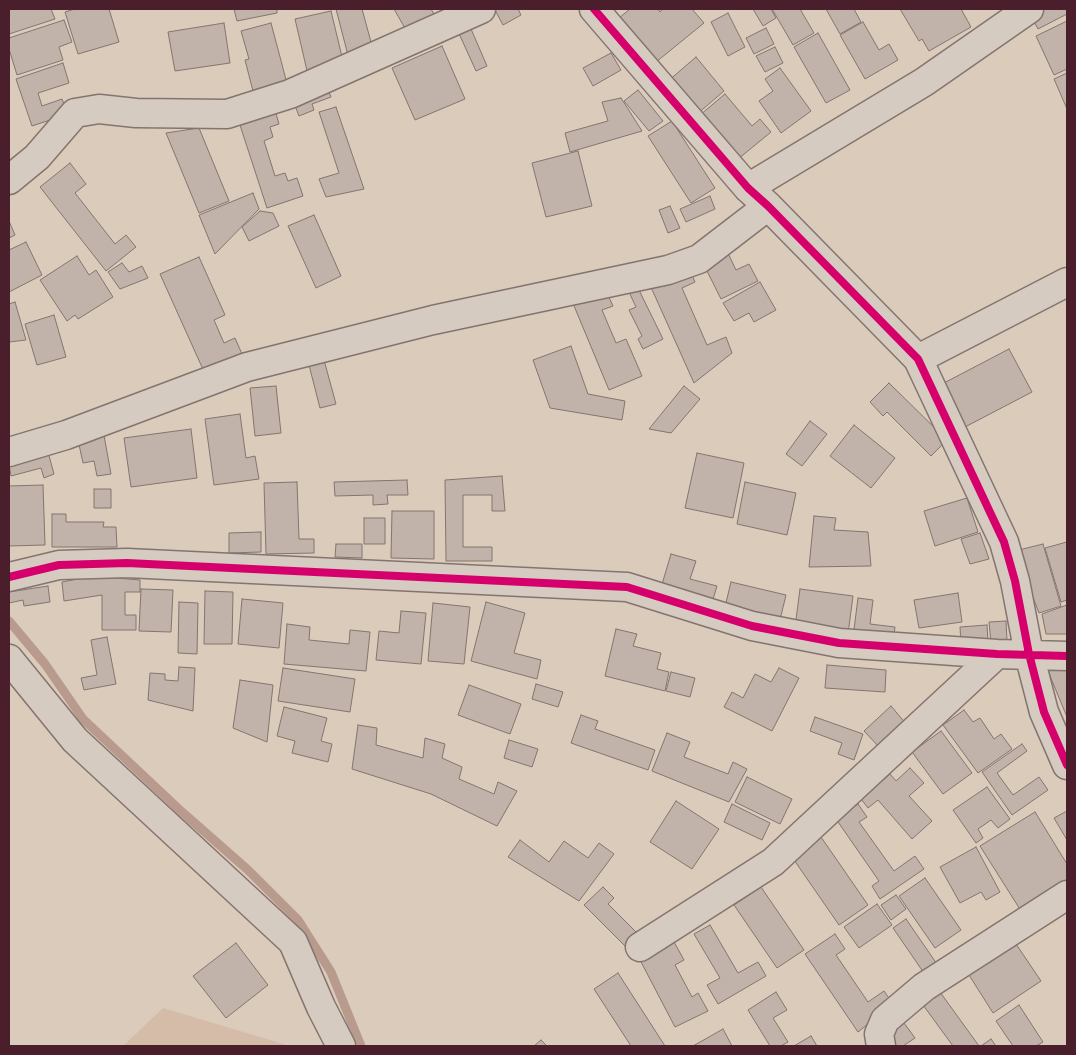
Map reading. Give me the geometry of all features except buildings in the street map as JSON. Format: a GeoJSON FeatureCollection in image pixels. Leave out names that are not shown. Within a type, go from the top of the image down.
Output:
{"type":"FeatureCollection","features":[{"type":"Feature","properties":{"kind":"street"},"geometry":{"type":"LineString","coordinates":[[9,180],[37,158],[75,113],[99,109],[136,113],[227,114],[290,94],[481,9]]}},
{"type":"Feature","properties":{"kind":"street"},"geometry":{"type":"LineString","coordinates":[[594,9],[748,188],[918,359],[1004,542],[1015,581],[1028,654],[1044,712],[1067,765]]}},
{"type":"Feature","properties":{"kind":"street"},"geometry":{"type":"LineString","coordinates":[[748,188],[924,82],[1029,9]]}},
{"type":"Feature","properties":{"kind":"street"},"geometry":{"type":"LineString","coordinates":[[9,452],[66,435],[247,367],[433,320],[668,270],[699,260],[768,206]]}},
{"type":"Feature","properties":{"kind":"street"},"geometry":{"type":"LineString","coordinates":[[918,359],[1067,282]]}},
{"type":"Feature","properties":{"kind":"street"},"geometry":{"type":"LineString","coordinates":[[9,578],[59,565],[127,563],[627,587],[752,626],[839,643],[997,654],[1067,656]]}},
{"type":"Feature","properties":{"kind":"street"},"geometry":{"type":"LineString","coordinates":[[640,947],[773,862],[997,654]]}},
{"type":"Feature","properties":{"kind":"street"},"geometry":{"type":"LineString","coordinates":[[9,658],[75,740],[293,942],[321,1008],[341,1046]]}},
{"type":"Feature","properties":{"kind":"street"},"geometry":{"type":"LineString","coordinates":[[881,1046],[879,1034],[885,1020],[924,986],[1067,895]]}},
{"type":"Feature","properties":{"kind":"shaded area"},"geometry":{"type":"Polygon","coordinates":[[[163,1008],[290,1046],[123,1046],[163,1008]]]}},
{"type":"Feature","properties":{"kind":"waterway"},"geometry":{"type":"LineString","coordinates":[[9,621],[45,664],[83,719],[182,812],[248,870],[298,920],[331,972],[361,1046]]}},
{"type":"Feature","properties":{"kind":"cycle path"},"geometry":{"type":"LineString","coordinates":[[594,9],[748,188],[918,359],[1004,542],[1015,581],[1029,654],[1044,712],[1067,765]]}},
{"type":"Feature","properties":{"kind":"cycle path"},"geometry":{"type":"LineString","coordinates":[[9,577],[59,565],[127,563],[627,587],[752,626],[839,643],[997,654],[1067,656]]}}]}
